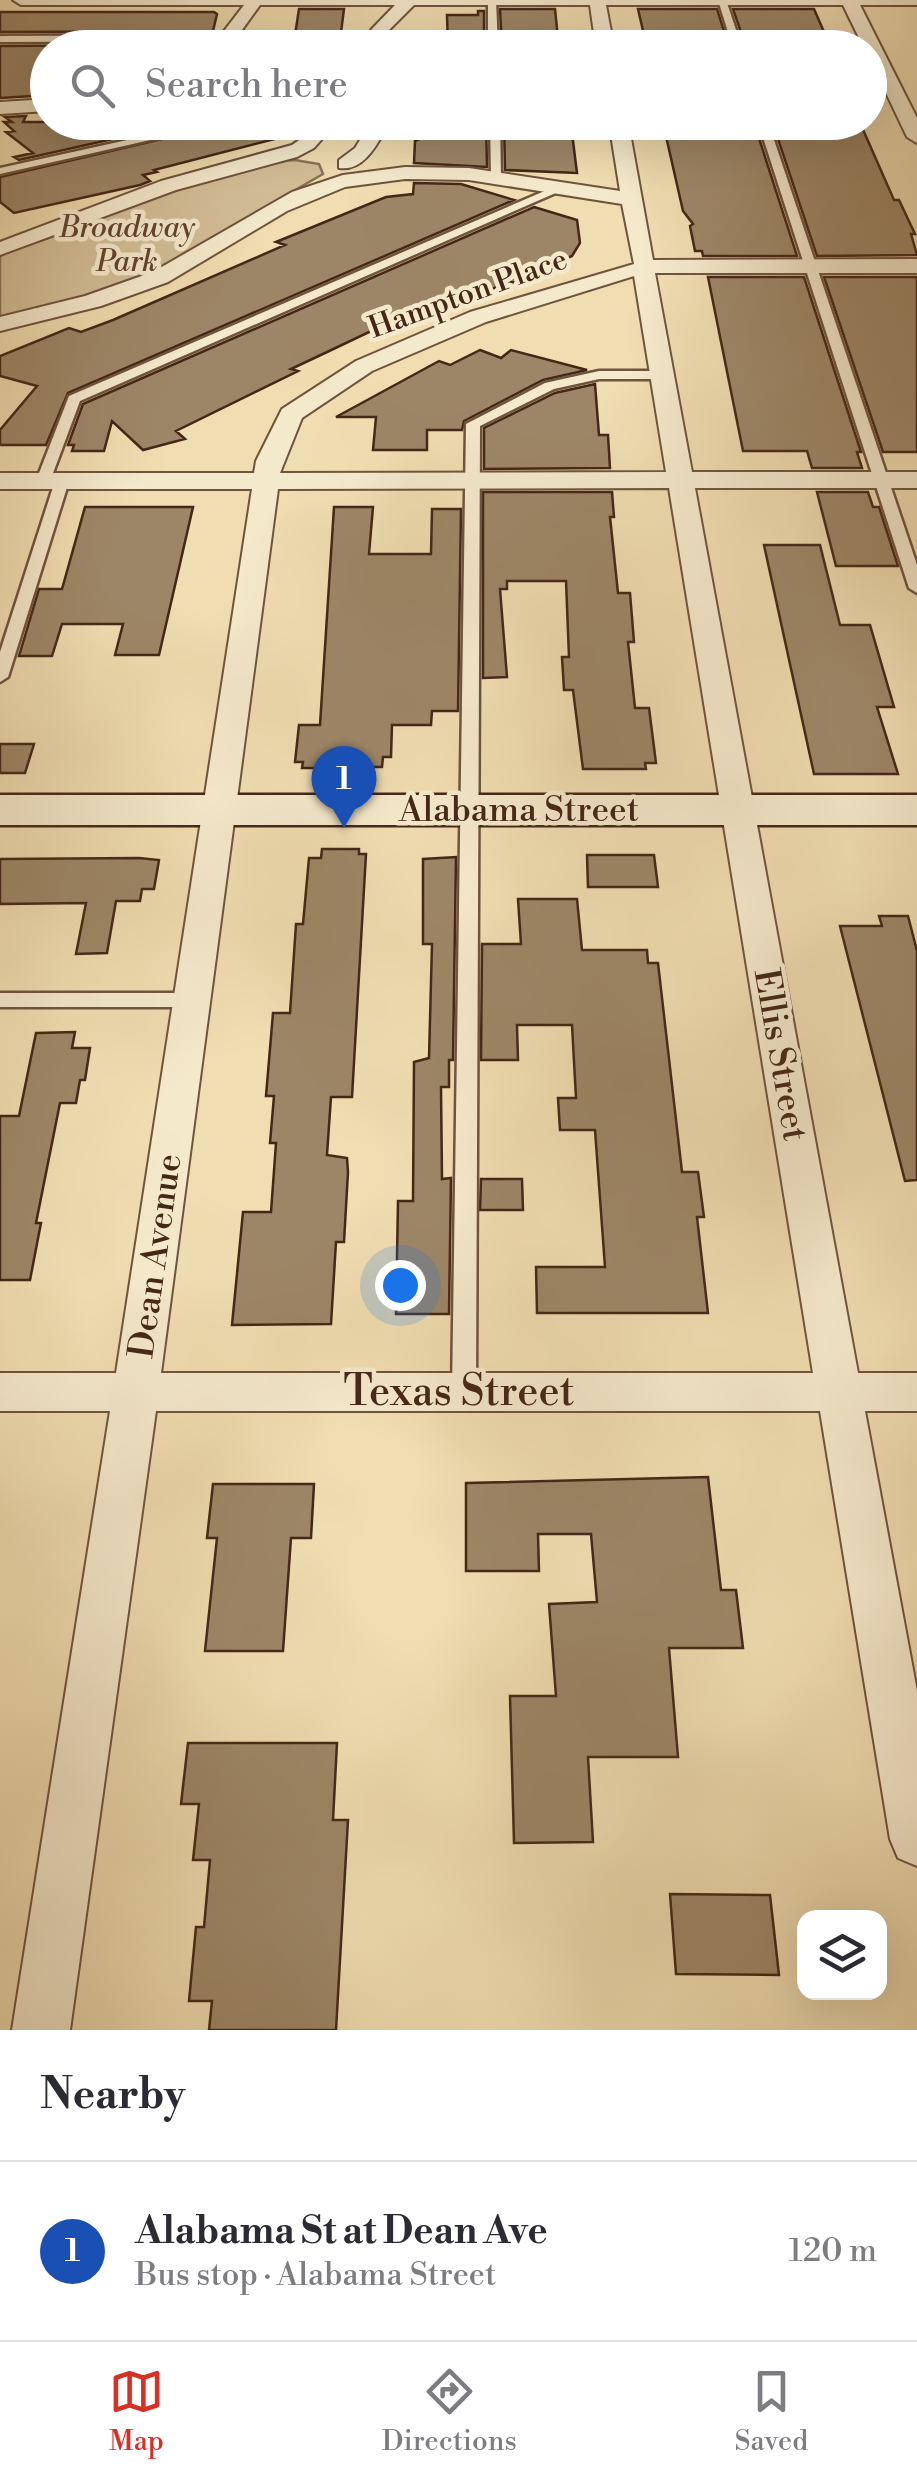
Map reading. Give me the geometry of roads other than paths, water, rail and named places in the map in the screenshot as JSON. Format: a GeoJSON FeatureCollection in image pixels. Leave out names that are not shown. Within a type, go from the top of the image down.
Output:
{"type":"FeatureCollection","features":[{"type":"Feature","properties":{"kind":"main road","name":"Alabama Street"},"geometry":{"type":"LineString","coordinates":[[0,810],[917,810]]}},
{"type":"Feature","properties":{"kind":"street"},"geometry":{"type":"LineString","coordinates":[[23,0],[917,0]]}},
{"type":"Feature","properties":{"kind":"street"},"geometry":{"type":"LineString","coordinates":[[233,30],[254,0]]}},
{"type":"Feature","properties":{"kind":"street"},"geometry":{"type":"LineString","coordinates":[[379,30],[410,0]]}},
{"type":"Feature","properties":{"kind":"street"},"geometry":{"type":"LineString","coordinates":[[596,0],[602,30]]}},
{"type":"Feature","properties":{"kind":"street"},"geometry":{"type":"LineString","coordinates":[[849,0],[865,30]]}},
{"type":"Feature","properties":{"kind":"street"},"geometry":{"type":"LineString","coordinates":[[887,70],[911,114],[917,137]]}},
{"type":"Feature","properties":{"kind":"street"},"geometry":{"type":"LineString","coordinates":[[0,108],[30,106]]}},
{"type":"Feature","properties":{"kind":"street"},"geometry":{"type":"LineString","coordinates":[[0,249],[26,243],[89,215],[197,177],[292,152],[312,140]]}},
{"type":"Feature","properties":{"kind":"street"},"geometry":{"type":"LineString","coordinates":[[346,164],[370,140]]}},
{"type":"Feature","properties":{"kind":"street","name":"Ellis Street"},"geometry":{"type":"LineString","coordinates":[[621,140],[917,1839]]}},
{"type":"Feature","properties":{"kind":"street"},"geometry":{"type":"LineString","coordinates":[[292,152],[346,164],[367,177]]}},
{"type":"Feature","properties":{"kind":"street"},"geometry":{"type":"LineString","coordinates":[[0,324],[78,306],[150,282],[206,255],[287,201],[328,185],[367,177],[440,173],[496,177],[589,197],[631,198]]}},
{"type":"Feature","properties":{"kind":"street","name":"Hampton Place"},"geometry":{"type":"LineString","coordinates":[[264,481],[278,437],[291,414],[329,386],[438,332],[643,266],[917,266]]}},
{"type":"Feature","properties":{"kind":"street"},"geometry":{"type":"LineString","coordinates":[[0,481],[917,480]]}},
{"type":"Feature","properties":{"kind":"street","name":"Dean Avenue"},"geometry":{"type":"LineString","coordinates":[[41,2030],[194,1000],[264,481]]}},
{"type":"Feature","properties":{"kind":"street","name":"Texas Street"},"geometry":{"type":"LineString","coordinates":[[0,1392],[917,1392]]}},
{"type":"Feature","properties":{"kind":"lane"},"geometry":{"type":"LineString","coordinates":[[492,0],[493,30]]}},
{"type":"Feature","properties":{"kind":"lane"},"geometry":{"type":"LineString","coordinates":[[722,0],[732,30]]}},
{"type":"Feature","properties":{"kind":"lane"},"geometry":{"type":"LineString","coordinates":[[0,39],[30,40]]}},
{"type":"Feature","properties":{"kind":"lane"},"geometry":{"type":"LineString","coordinates":[[0,171],[142,140]]}},
{"type":"Feature","properties":{"kind":"lane"},"geometry":{"type":"LineString","coordinates":[[495,140],[496,177]]}},
{"type":"Feature","properties":{"kind":"lane"},"geometry":{"type":"LineString","coordinates":[[768,140],[917,588]]}},
{"type":"Feature","properties":{"kind":"lane"},"geometry":{"type":"LineString","coordinates":[[0,677],[74,398],[554,190]]}},
{"type":"Feature","properties":{"kind":"lane"},"geometry":{"type":"LineString","coordinates":[[464,1392],[473,424],[550,386],[599,375],[662,375]]}},
{"type":"Feature","properties":{"kind":"lane"},"geometry":{"type":"LineString","coordinates":[[0,1000],[194,1000]]}},
{"type":"Feature","properties":{"kind":"place","name":"Alabama St at Dean Ave"},"geometry":{"type":"Point","coordinates":[344,828]}},
{"type":"Feature","properties":{"kind":"park label","name":"Broadway Park"},"geometry":{"type":"Point","coordinates":[127,245]}}]}
